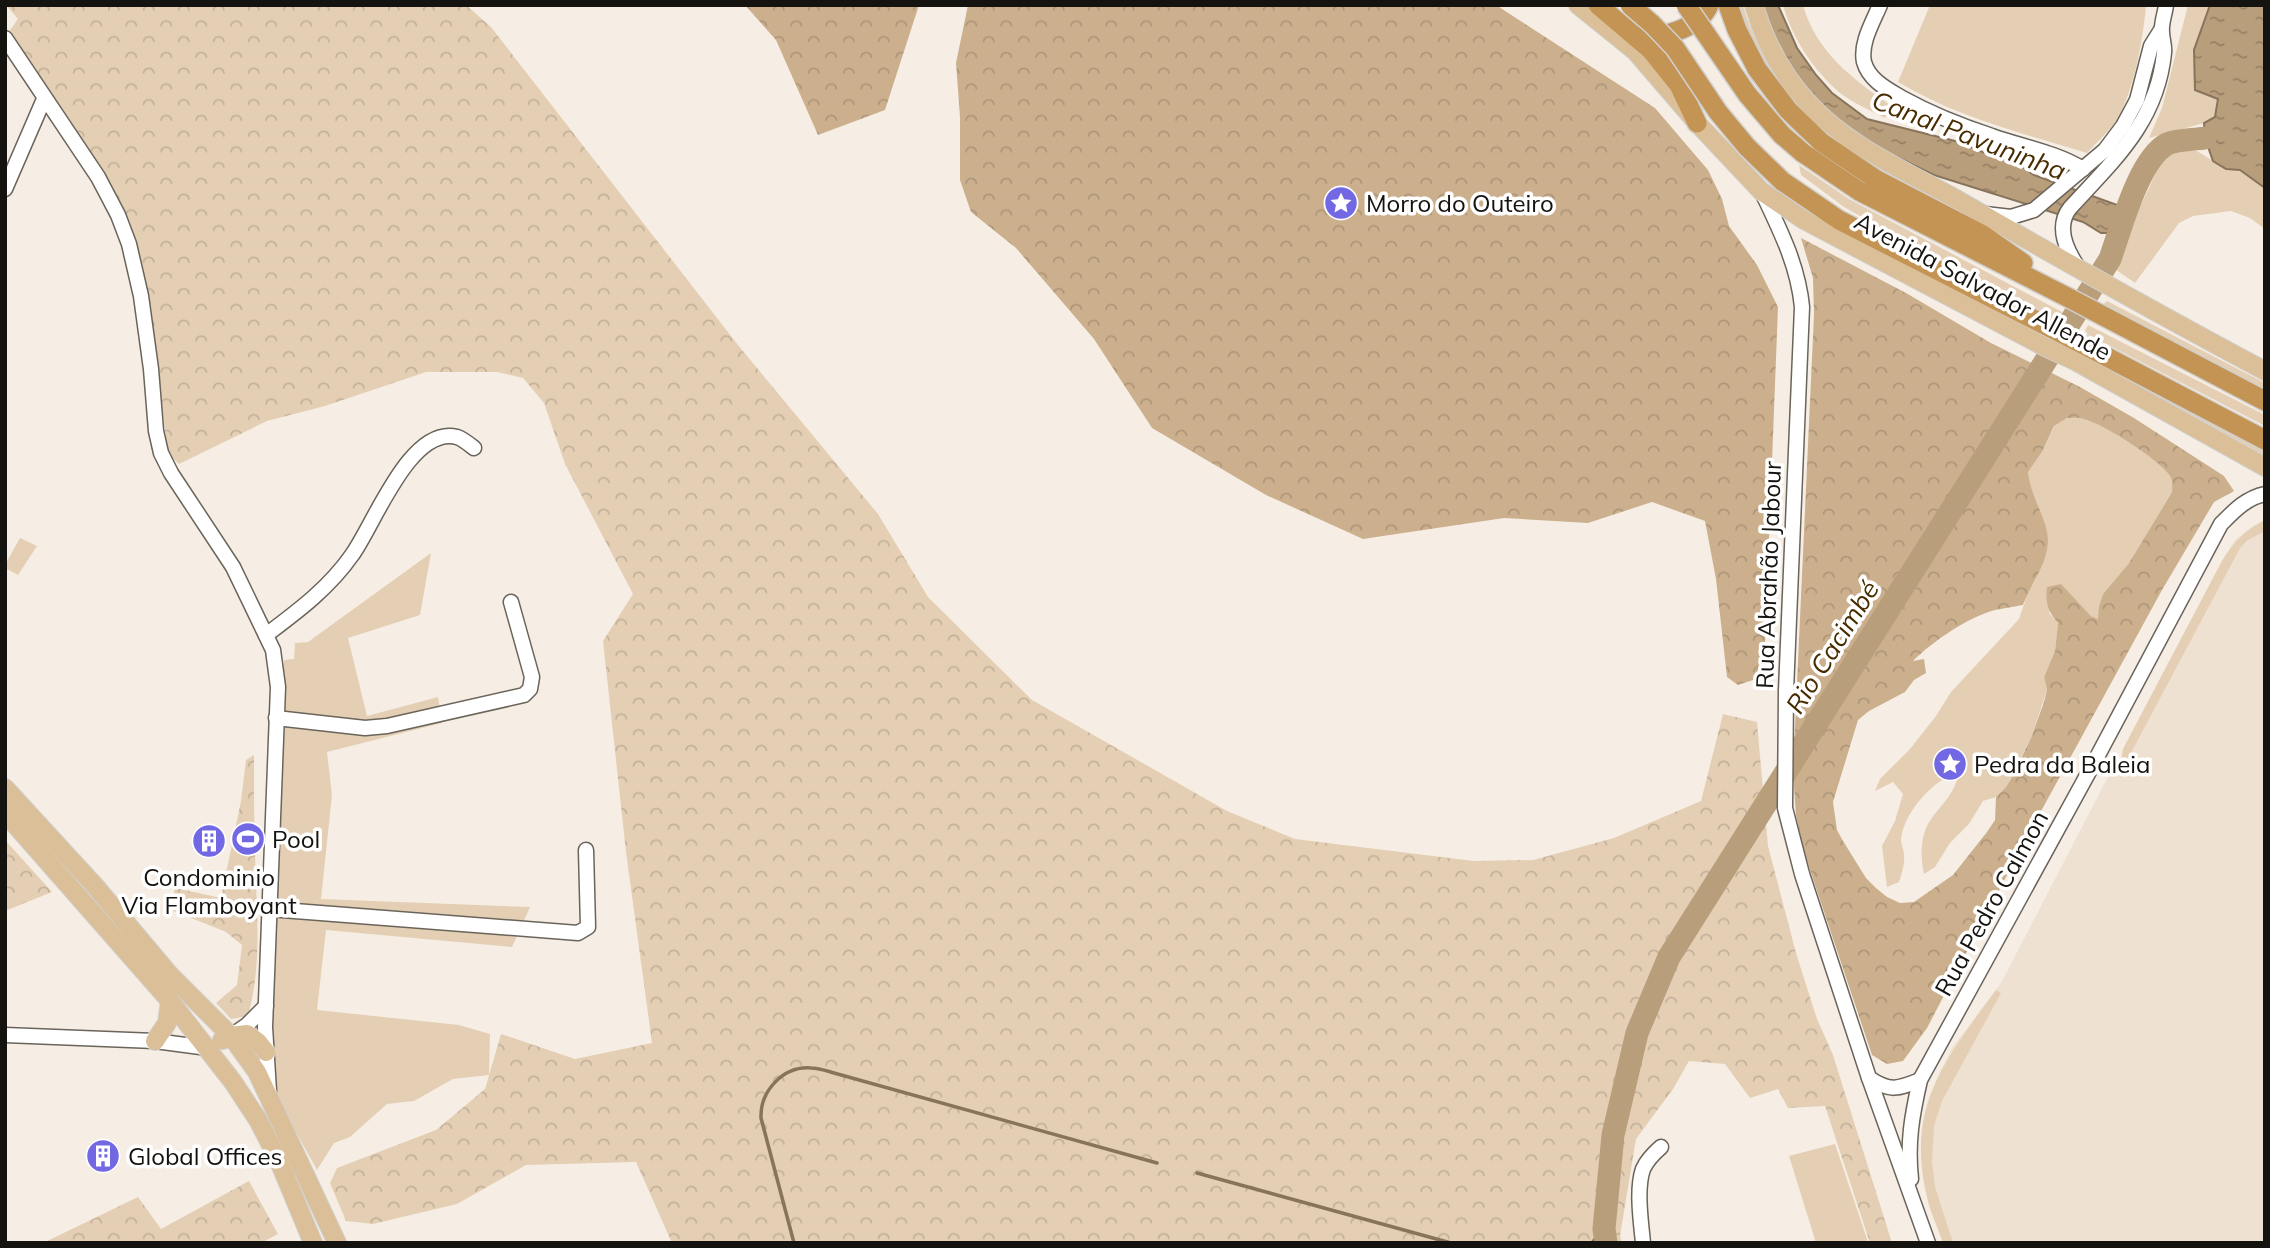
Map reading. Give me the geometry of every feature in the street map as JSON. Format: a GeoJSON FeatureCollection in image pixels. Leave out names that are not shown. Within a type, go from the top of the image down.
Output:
{"type":"FeatureCollection","features":[{"type":"Feature","properties":{"kind":"highway"},"geometry":{"type":"LineString","coordinates":[[1598,5],[1651,50],[1679,85],[1697,123]]}},
{"type":"Feature","properties":{"kind":"highway"},"geometry":{"type":"LineString","coordinates":[[1613,5],[1653,34],[1680,30],[1688,26],[1706,11],[1709,5]]}},
{"type":"Feature","properties":{"kind":"highway","name":"Avenida Salvador Allende"},"geometry":{"type":"LineString","coordinates":[[1630,5],[1675,48],[1718,112],[1747,147],[1782,181],[1839,220],[2052,328],[2079,353],[2265,440]]}},
{"type":"Feature","properties":{"kind":"highway","name":"Avenida Salvador Allende"},"geometry":{"type":"LineString","coordinates":[[1686,5],[1747,94],[1782,135],[1803,153],[1860,191],[2265,401]]}},
{"type":"Feature","properties":{"kind":"highway"},"geometry":{"type":"LineString","coordinates":[[1728,5],[1737,30],[1757,69],[1788,110],[1821,142],[1877,180],[1983,235],[2074,300]]}},
{"type":"Feature","properties":{"kind":"main road","name":"Avenida Salvador Allende"},"geometry":{"type":"LineString","coordinates":[[1578,5],[1635,51],[1761,191],[1804,220],[2043,346],[2079,353],[2265,467]]}},
{"type":"Feature","properties":{"kind":"main road"},"geometry":{"type":"LineString","coordinates":[[1754,5],[1784,74],[1812,107],[1845,135],[2118,292],[2265,371]]}},
{"type":"Feature","properties":{"kind":"main road"},"geometry":{"type":"LineString","coordinates":[[5,788],[95,886],[176,982],[231,1036],[269,1094],[337,1243]]}},
{"type":"Feature","properties":{"kind":"main road"},"geometry":{"type":"LineString","coordinates":[[5,813],[208,1048],[258,1120],[278,1159],[313,1243]]}},
{"type":"Feature","properties":{"kind":"main road"},"geometry":{"type":"LineString","coordinates":[[155,1041],[167,1023],[170,1001]]}},
{"type":"Feature","properties":{"kind":"main road"},"geometry":{"type":"LineString","coordinates":[[208,1048],[231,1036],[247,1034],[266,1052]]}},
{"type":"Feature","properties":{"kind":"street"},"geometry":{"type":"LineString","coordinates":[[1880,5],[1863,54],[1869,72],[1881,85],[1953,122],[2057,156],[2083,169]]}},
{"type":"Feature","properties":{"kind":"street"},"geometry":{"type":"LineString","coordinates":[[1980,213],[2011,217],[2034,210],[2115,138],[2131,113],[2141,88],[2151,46],[2161,30],[2166,6]]}},
{"type":"Feature","properties":{"kind":"street"},"geometry":{"type":"LineString","coordinates":[[2081,271],[2067,248],[2063,220],[2070,208],[2130,142],[2146,115],[2163,63],[2165,50],[2161,30]]}},
{"type":"Feature","properties":{"kind":"street"},"geometry":{"type":"LineString","coordinates":[[5,38],[98,177],[118,215],[130,244],[141,296],[156,431],[161,453],[171,473],[233,567],[273,650],[276,667],[276,718],[266,1006],[269,1094]]}},
{"type":"Feature","properties":{"kind":"street"},"geometry":{"type":"LineString","coordinates":[[5,189],[44,99]]}},
{"type":"Feature","properties":{"kind":"street","name":"Rua Abrahão Jabour"},"geometry":{"type":"LineString","coordinates":[[1761,191],[1792,258],[1800,282],[1802,307],[1784,761],[1785,808],[1802,874],[1869,1078],[1928,1243]]}},
{"type":"Feature","properties":{"kind":"street"},"geometry":{"type":"LineString","coordinates":[[266,635],[327,586],[374,521],[393,483],[425,445],[448,436],[459,437],[474,448]]}},
{"type":"Feature","properties":{"kind":"street","name":"Rua Pedro Calmon"},"geometry":{"type":"LineString","coordinates":[[1920,1080],[2221,524],[2234,510],[2254,497],[2265,494]]}},
{"type":"Feature","properties":{"kind":"street"},"geometry":{"type":"LineString","coordinates":[[276,718],[365,728],[387,726],[524,695],[530,689],[532,677],[511,603]]}},
{"type":"Feature","properties":{"kind":"street"},"geometry":{"type":"LineString","coordinates":[[269,909],[578,933],[588,927],[586,850]]}},
{"type":"Feature","properties":{"kind":"street"},"geometry":{"type":"LineString","coordinates":[[231,1036],[266,1006]]}},
{"type":"Feature","properties":{"kind":"street"},"geometry":{"type":"LineString","coordinates":[[5,1035],[155,1041],[208,1048]]}},
{"type":"Feature","properties":{"kind":"street"},"geometry":{"type":"LineString","coordinates":[[1869,1078],[1889,1088],[1903,1087],[1920,1080]]}},
{"type":"Feature","properties":{"kind":"street","name":"Rua Abrahão Jabour"},"geometry":{"type":"LineString","coordinates":[[1913,1200],[1909,1159],[1910,1127],[1920,1080]]}},
{"type":"Feature","properties":{"kind":"street"},"geometry":{"type":"LineString","coordinates":[[1643,1243],[1640,1210],[1642,1171],[1649,1157],[1661,1147]]}},
{"type":"Feature","properties":{"kind":"shaded area"},"geometry":{"type":"Polygon","coordinates":[[[2265,520],[2265,1243],[1943,1243],[1927,1197],[1921,1145],[1923,1120],[1939,1074],[1952,1048],[2001,983],[2110,773],[2116,775],[2123,749],[2222,561],[2235,540],[2265,520]]]}},
{"type":"Feature","properties":{"kind":"green space"},"geometry":{"type":"Polygon","coordinates":[[[6,5],[466,5],[491,27],[738,345],[878,514],[928,597],[1032,700],[1227,811],[1295,839],[1474,861],[1533,860],[1614,838],[1701,801],[1723,714],[1757,722],[1768,846],[1796,953],[1817,1019],[1833,1055],[1892,1243],[1870,1243],[1825,1106],[1788,1108],[1778,1089],[1750,1098],[1725,1064],[1689,1061],[1673,1089],[1636,1139],[1620,1236],[1622,1243],[672,1243],[636,1162],[526,1165],[457,1204],[373,1224],[346,1221],[330,1183],[337,1168],[436,1130],[485,1089],[501,1034],[575,1059],[652,1043],[626,852],[603,641],[633,594],[565,464],[544,403],[523,378],[497,372],[426,372],[325,406],[267,421],[179,464],[168,453],[153,340],[130,232],[6,36],[18,19],[6,5]]]}},
{"type":"Feature","properties":{"kind":"green space"},"geometry":{"type":"Polygon","coordinates":[[[745,5],[919,5],[885,110],[818,135],[776,40],[745,5]]]}},
{"type":"Feature","properties":{"kind":"green space"},"geometry":{"type":"Polygon","coordinates":[[[968,5],[1496,5],[1655,108],[1708,170],[1722,199],[1729,226],[1757,265],[1778,307],[1764,669],[1753,680],[1738,685],[1727,677],[1716,579],[1705,521],[1652,502],[1588,523],[1504,518],[1363,539],[1266,495],[1152,428],[1094,339],[1016,248],[971,212],[960,180],[960,117],[956,63],[968,5]]]}},
{"type":"Feature","properties":{"kind":"green space"},"geometry":{"type":"Polygon","coordinates":[[[1734,5],[1743,5],[1760,48],[1786,87],[1800,105],[1834,138],[1852,152],[2033,258],[2030,259],[1825,138],[1767,74],[1734,5]]]}},
{"type":"Feature","properties":{"kind":"green space"},"geometry":{"type":"Polygon","coordinates":[[[1783,5],[1803,5],[1809,22],[1826,50],[1850,74],[1890,105],[1885,118],[1845,97],[1821,75],[1798,42],[1783,5]]]}},
{"type":"Feature","properties":{"kind":"green space"},"geometry":{"type":"Polygon","coordinates":[[[1930,5],[2146,5],[2137,65],[2128,95],[2116,121],[2087,153],[1966,115],[1898,82],[1930,5]]]}},
{"type":"Feature","properties":{"kind":"green space"},"geometry":{"type":"Polygon","coordinates":[[[2188,5],[2210,5],[2194,50],[2195,90],[2218,98],[2215,117],[2204,123],[2149,138],[2162,108],[2188,5]]]}},
{"type":"Feature","properties":{"kind":"green space"},"geometry":{"type":"Polygon","coordinates":[[[2177,150],[2197,151],[2226,169],[2240,170],[2265,188],[2265,229],[2250,218],[2231,211],[2193,216],[2179,223],[2135,283],[2112,267],[2161,162],[2177,150]]]}},
{"type":"Feature","properties":{"kind":"green space"},"geometry":{"type":"Polygon","coordinates":[[[1799,165],[1849,199],[2062,312],[2059,320],[1844,207],[1801,175],[1799,165]]]}},
{"type":"Feature","properties":{"kind":"green space"},"geometry":{"type":"Polygon","coordinates":[[[1801,238],[2134,418],[2224,476],[2234,491],[2214,502],[2162,590],[2028,835],[1927,1028],[1903,1061],[1887,1064],[1872,1055],[1804,852],[1796,816],[1793,771],[1814,314],[1813,278],[1801,238]],[[2067,418],[2054,426],[2042,452],[2028,472],[2048,540],[2042,565],[2023,605],[1985,613],[1940,638],[1913,661],[1924,659],[1926,673],[1914,680],[1905,692],[1869,711],[1858,720],[1833,802],[1837,830],[1866,878],[1887,897],[1900,903],[1914,902],[1953,875],[1995,820],[1996,797],[2006,787],[2031,738],[2047,690],[2044,677],[2055,651],[2058,623],[2048,607],[2047,587],[2061,584],[2091,616],[2098,619],[2103,594],[2129,563],[2172,492],[2170,476],[2143,452],[2092,422],[2067,418]]]}},
{"type":"Feature","properties":{"kind":"green space"},"geometry":{"type":"Polygon","coordinates":[[[2107,301],[2265,383],[2265,394],[2100,307],[2107,301]]]}},
{"type":"Feature","properties":{"kind":"green space"},"geometry":{"type":"Polygon","coordinates":[[[2088,325],[2265,415],[2265,426],[2089,335],[2085,331],[2088,325]]]}},
{"type":"Feature","properties":{"kind":"green space"},"geometry":{"type":"Polygon","coordinates":[[[2079,354],[2265,448],[2265,457],[2079,354]]]}},
{"type":"Feature","properties":{"kind":"green space"},"geometry":{"type":"Polygon","coordinates":[[[2067,418],[2092,422],[2143,452],[2170,476],[2172,492],[2129,563],[2103,594],[2099,606],[2099,620],[2091,616],[2061,585],[2049,613],[2058,623],[2055,651],[2044,677],[2047,690],[2031,738],[2006,787],[1996,797],[1983,801],[1969,824],[1950,843],[1935,867],[1924,874],[1922,853],[1925,832],[1931,819],[1952,791],[1959,771],[1930,789],[1914,807],[1904,828],[1901,839],[1904,862],[1899,882],[1887,887],[1882,846],[1895,821],[1903,794],[1893,782],[1875,791],[1880,779],[1910,749],[1951,692],[2019,619],[2040,568],[2048,540],[2029,486],[2028,472],[2042,452],[2055,425],[2067,418]]]}},
{"type":"Feature","properties":{"kind":"green space"},"geometry":{"type":"Polygon","coordinates":[[[2265,520],[2265,531],[2248,540],[2240,548],[2125,764],[2121,762],[2123,749],[2222,561],[2240,537],[2265,520]]]}},
{"type":"Feature","properties":{"kind":"green space"},"geometry":{"type":"Polygon","coordinates":[[[20,538],[37,546],[18,575],[5,568],[5,565],[20,538]]]}},
{"type":"Feature","properties":{"kind":"green space"},"geometry":{"type":"Polygon","coordinates":[[[431,553],[420,615],[348,638],[367,716],[438,697],[442,723],[327,752],[332,795],[321,899],[530,907],[512,947],[326,930],[317,1010],[459,1025],[490,1034],[489,1075],[453,1079],[414,1101],[387,1104],[350,1137],[334,1143],[317,1170],[283,1109],[274,1085],[269,1046],[284,660],[294,659],[295,643],[308,642],[431,553]]]}},
{"type":"Feature","properties":{"kind":"green space"},"geometry":{"type":"Polygon","coordinates":[[[254,755],[258,935],[256,975],[248,1016],[231,1019],[216,1003],[237,985],[242,945],[226,932],[169,909],[175,888],[221,898],[241,801],[246,760],[254,755]]]}},
{"type":"Feature","properties":{"kind":"green space"},"geometry":{"type":"Polygon","coordinates":[[[5,840],[52,892],[5,911],[5,840]]]}},
{"type":"Feature","properties":{"kind":"green space"},"geometry":{"type":"Polygon","coordinates":[[[1996,990],[2001,993],[1942,1101],[1934,1126],[1932,1162],[1935,1187],[1953,1243],[1943,1243],[1928,1203],[1922,1165],[1921,1136],[1926,1110],[1946,1062],[1996,990]]]}},
{"type":"Feature","properties":{"kind":"green space"},"geometry":{"type":"Polygon","coordinates":[[[1835,1144],[1868,1242],[1816,1243],[1789,1156],[1835,1144]]]}},
{"type":"Feature","properties":{"kind":"green space"},"geometry":{"type":"Polygon","coordinates":[[[249,1181],[278,1234],[261,1243],[43,1243],[138,1197],[161,1229],[249,1181]]]}},
{"type":"Feature","properties":{"kind":"water"},"geometry":{"type":"Polygon","coordinates":[[[1756,5],[1778,5],[1797,48],[1816,75],[1832,93],[1867,119],[1959,142],[1999,159],[2012,159],[2034,175],[2123,207],[2114,233],[2101,233],[2083,222],[1934,175],[1845,132],[1801,93],[1756,5]]]}},
{"type":"Feature","properties":{"kind":"water"},"geometry":{"type":"Polygon","coordinates":[[[2210,5],[2265,5],[2265,188],[2240,170],[2226,169],[2213,161],[2205,138],[2204,123],[2215,117],[2218,99],[2195,90],[2194,50],[2210,5]]]}},
{"type":"Feature","properties":{"kind":"waterway","name":"Rio Cacimbé"},"geometry":{"type":"LineString","coordinates":[[1606,1243],[1604,1229],[1613,1135],[1637,1033],[1669,957],[2110,259],[2125,213],[2148,164],[2167,144],[2205,138]]}},
{"type":"Feature","properties":{"kind":"waterway"},"geometry":{"type":"LineString","coordinates":[[794,1243],[761,1118],[764,1099],[775,1082],[801,1068],[823,1070],[1157,1163]]}},
{"type":"Feature","properties":{"kind":"waterway"},"geometry":{"type":"LineString","coordinates":[[1197,1173],[1451,1243]]}},
{"type":"Feature","properties":{"kind":"waterway"},"geometry":{"type":"LineString","coordinates":[[1592,1243],[1604,1229]]}},
{"type":"Feature","properties":{"kind":"place","name":"Morro do Outeiro"},"geometry":{"type":"Point","coordinates":[1341,203]}},
{"type":"Feature","properties":{"kind":"place","name":"Pedra da Baleia"},"geometry":{"type":"Point","coordinates":[1950,764]}},
{"type":"Feature","properties":{"kind":"place","name":"Pool"},"geometry":{"type":"Point","coordinates":[248,839]}},
{"type":"Feature","properties":{"kind":"place","name":"Condominio Via Flamboyant"},"geometry":{"type":"Point","coordinates":[209,841]}},
{"type":"Feature","properties":{"kind":"place","name":"Global Offices"},"geometry":{"type":"Point","coordinates":[103,1156]}},
{"type":"Feature","properties":{"kind":"water label","name":"Canal Pavuninha"},"geometry":{"type":"Point","coordinates":[1969,135]}}]}
